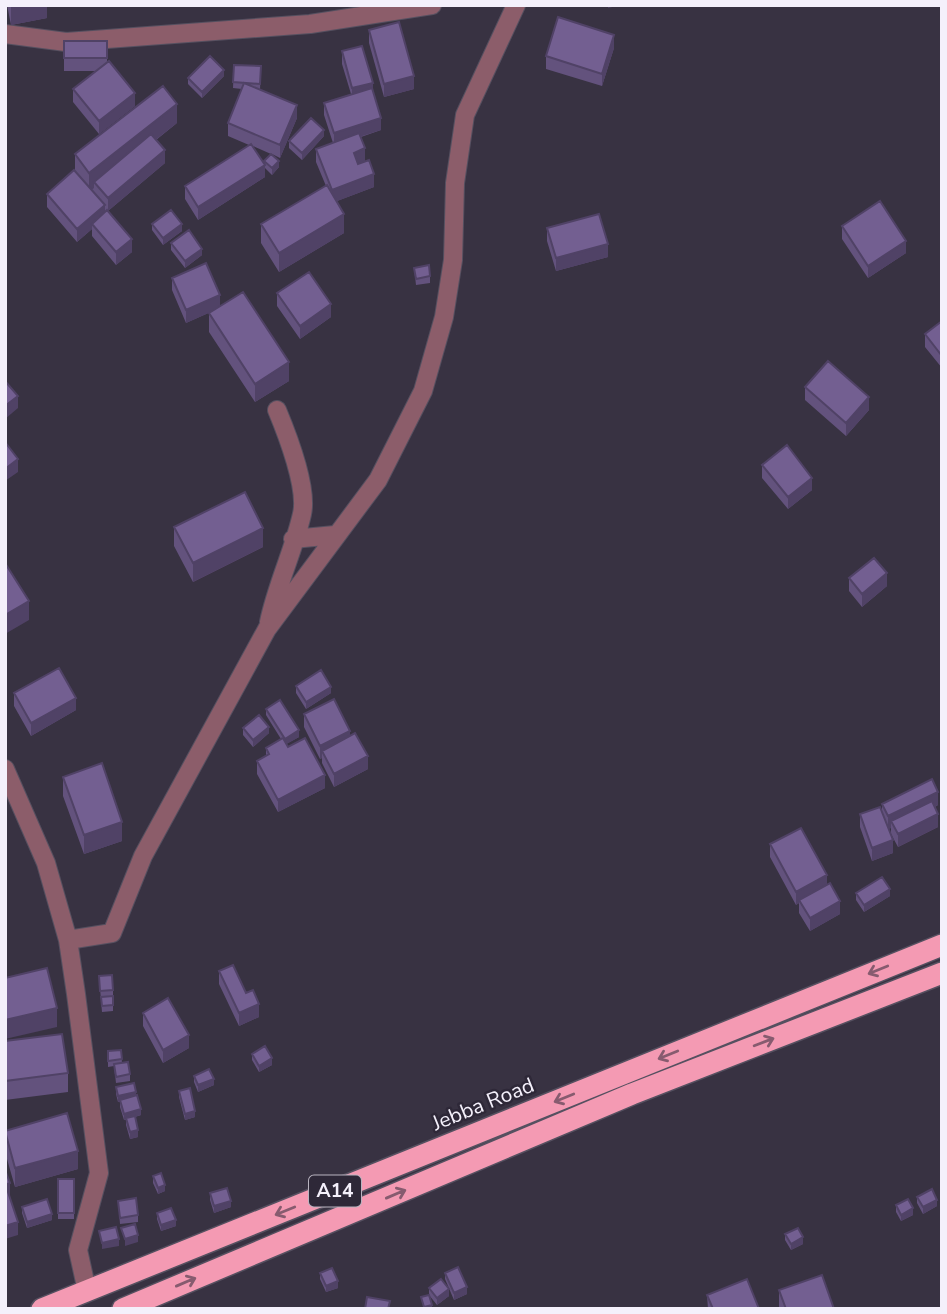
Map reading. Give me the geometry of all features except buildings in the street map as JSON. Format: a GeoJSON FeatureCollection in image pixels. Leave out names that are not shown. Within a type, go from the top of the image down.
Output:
{"type":"FeatureCollection","features":[{"type":"Feature","properties":{"kind":"highway","name":"Jebba Road"},"geometry":{"type":"LineString","coordinates":[[42,1309],[942,945]]}},
{"type":"Feature","properties":{"kind":"highway","name":"A14"},"geometry":{"type":"LineString","coordinates":[[123,1309],[632,1094],[942,972]]}},
{"type":"Feature","properties":{"kind":"street"},"geometry":{"type":"LineString","coordinates":[[5,34],[66,42],[432,5]]}},
{"type":"Feature","properties":{"kind":"street"},"geometry":{"type":"LineString","coordinates":[[68,940],[111,933],[143,856],[267,629],[378,480],[423,391],[444,317],[453,260],[456,173],[465,115],[516,5]]}},
{"type":"Feature","properties":{"kind":"street"},"geometry":{"type":"LineString","coordinates":[[267,629],[277,583],[303,511],[290,442],[277,410]]}},
{"type":"Feature","properties":{"kind":"street"},"geometry":{"type":"LineString","coordinates":[[293,539],[335,535]]}},
{"type":"Feature","properties":{"kind":"street"},"geometry":{"type":"LineString","coordinates":[[5,769],[46,863],[68,940],[99,1173],[78,1250],[87,1291]]}}]}
